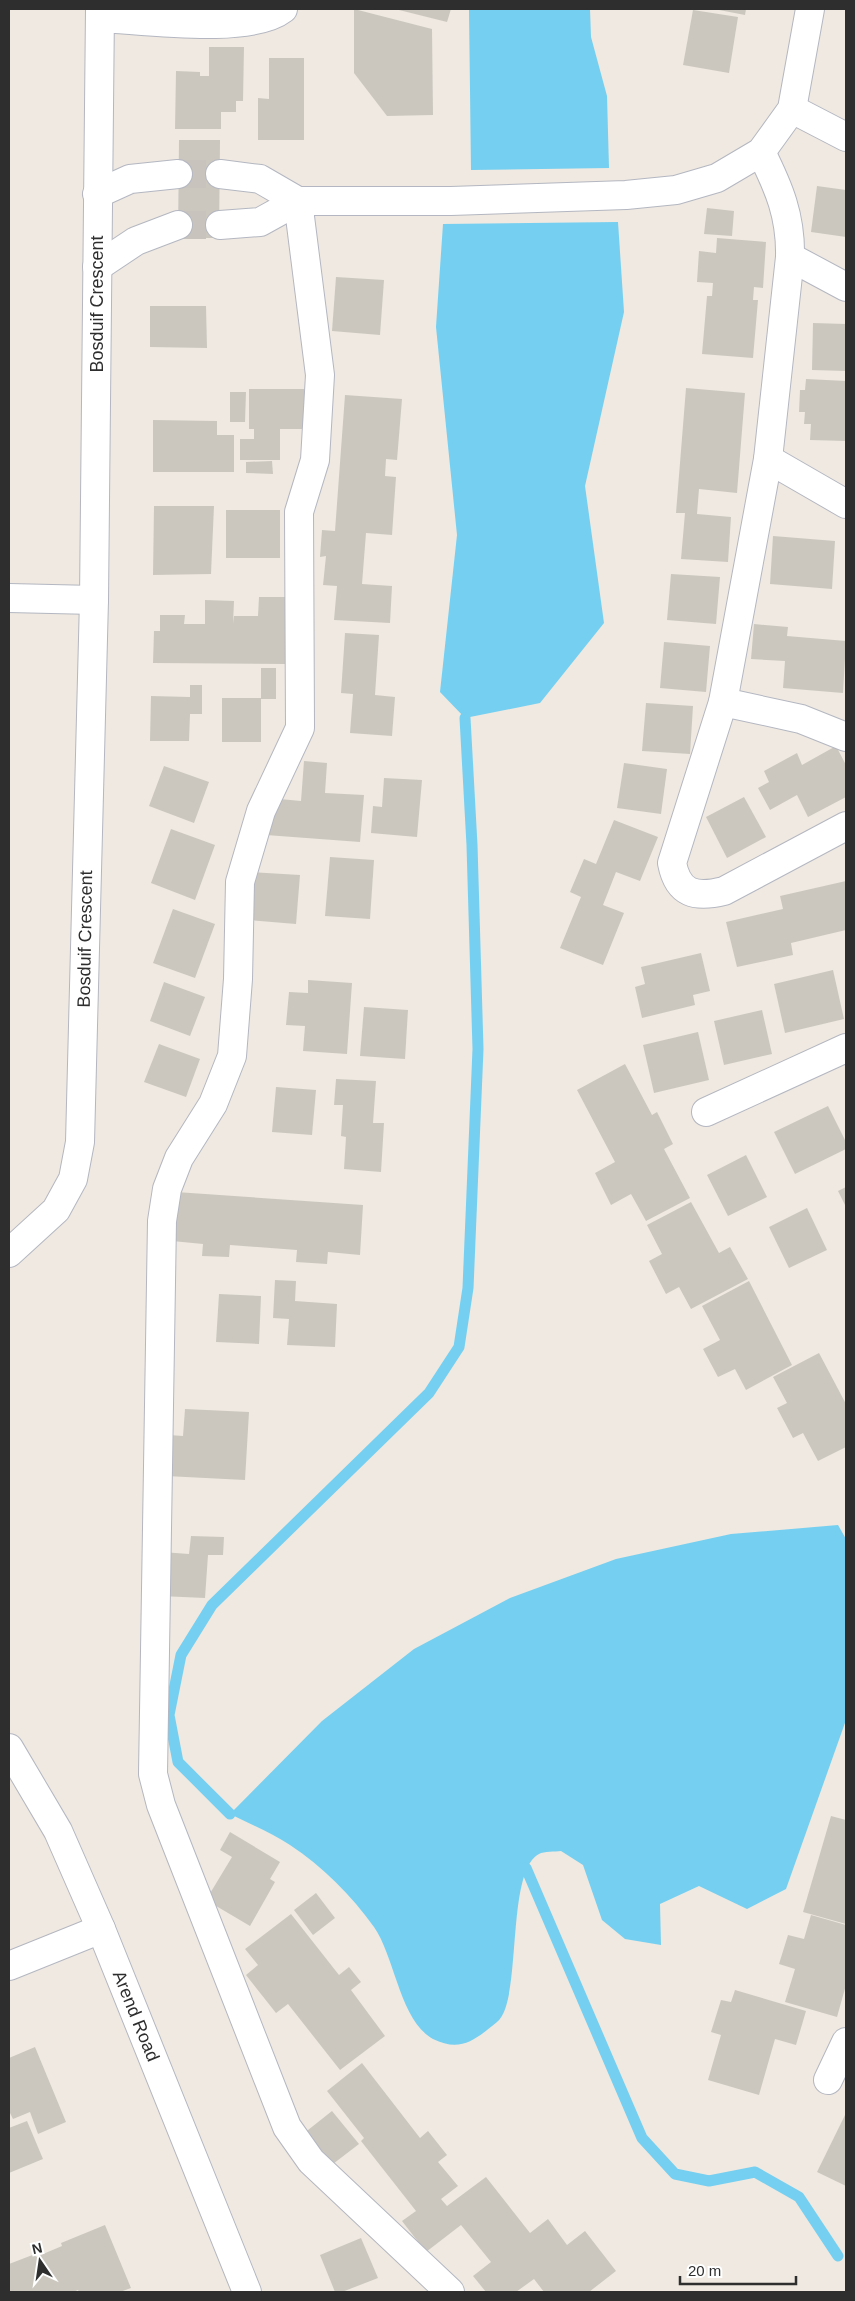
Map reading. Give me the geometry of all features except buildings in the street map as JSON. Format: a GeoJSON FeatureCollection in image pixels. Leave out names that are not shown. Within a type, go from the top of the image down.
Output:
{"type":"FeatureCollection","features":[{"type":"Feature","properties":{"kind":"street"},"geometry":{"type":"LineString","coordinates":[[100,13],[202,24],[252,21],[278,13],[283,9]]}},
{"type":"Feature","properties":{"kind":"street"},"geometry":{"type":"LineString","coordinates":[[220,225],[260,222],[298,201],[451,201],[626,195],[676,190],[717,178],[761,152],[792,109],[810,9]]}},
{"type":"Feature","properties":{"kind":"street","name":"Bosduif Crescent"},"geometry":{"type":"LineString","coordinates":[[9,1253],[56,1210],[73,1180],[80,1142],[94,600],[100,13]]}},
{"type":"Feature","properties":{"kind":"street"},"geometry":{"type":"LineString","coordinates":[[792,109],[846,138]]}},
{"type":"Feature","properties":{"kind":"street"},"geometry":{"type":"LineString","coordinates":[[761,152],[779,189],[791,234],[768,459],[723,702],[672,863],[674,876],[682,887],[694,894],[708,895],[724,892],[846,826]]}},
{"type":"Feature","properties":{"kind":"street"},"geometry":{"type":"LineString","coordinates":[[97,194],[130,179],[178,174]]}},
{"type":"Feature","properties":{"kind":"street"},"geometry":{"type":"LineString","coordinates":[[220,174],[260,179],[298,201]]}},
{"type":"Feature","properties":{"kind":"street"},"geometry":{"type":"LineString","coordinates":[[298,201],[320,375],[315,460],[299,512],[300,728],[261,811],[240,882],[238,978],[232,1056],[213,1104],[179,1158],[167,1189],[162,1221],[153,1774],[161,1805],[266,2078],[287,2127],[311,2161],[450,2292]]}},
{"type":"Feature","properties":{"kind":"street"},"geometry":{"type":"LineString","coordinates":[[97,267],[136,241],[178,225]]}},
{"type":"Feature","properties":{"kind":"street"},"geometry":{"type":"LineString","coordinates":[[790,257],[846,288]]}},
{"type":"Feature","properties":{"kind":"street"},"geometry":{"type":"LineString","coordinates":[[768,459],[846,504]]}},
{"type":"Feature","properties":{"kind":"street"},"geometry":{"type":"LineString","coordinates":[[9,598],[94,600]]}},
{"type":"Feature","properties":{"kind":"street"},"geometry":{"type":"LineString","coordinates":[[723,702],[801,720],[846,737]]}},
{"type":"Feature","properties":{"kind":"street"},"geometry":{"type":"LineString","coordinates":[[706,1112],[846,1048]]}},
{"type":"Feature","properties":{"kind":"street","name":"Arend Road"},"geometry":{"type":"LineString","coordinates":[[9,1748],[58,1830],[101,1929],[247,2292]]}},
{"type":"Feature","properties":{"kind":"street"},"geometry":{"type":"LineString","coordinates":[[9,1966],[101,1929]]}},
{"type":"Feature","properties":{"kind":"street"},"geometry":{"type":"LineString","coordinates":[[828,2080],[846,2042]]}},
{"type":"Feature","properties":{"kind":"water"},"geometry":{"type":"Polygon","coordinates":[[[469,9],[590,9],[591,37],[607,96],[609,168],[471,170],[469,9]]]}},
{"type":"Feature","properties":{"kind":"water"},"geometry":{"type":"Polygon","coordinates":[[[618,222],[624,312],[585,486],[604,623],[540,703],[465,718],[440,692],[457,535],[436,327],[443,224],[618,222]]]}},
{"type":"Feature","properties":{"kind":"water"},"geometry":{"type":"Polygon","coordinates":[[[838,1525],[846,1539],[846,1720],[786,1889],[747,1909],[699,1886],[660,1904],[661,1945],[625,1939],[602,1920],[583,1865],[561,1851],[539,1854],[528,1866],[522,1885],[510,1990],[505,2010],[497,2022],[475,2039],[452,2045],[433,2039],[422,2030],[405,2004],[381,1940],[374,1927],[356,1904],[336,1882],[302,1853],[230,1814],[322,1721],[414,1649],[510,1598],[616,1559],[731,1534],[838,1525]]]}},
{"type":"Feature","properties":{"kind":"waterway"},"geometry":{"type":"LineString","coordinates":[[230,1814],[178,1762],[169,1715],[181,1655],[212,1605],[429,1393],[459,1347],[468,1288],[478,1049],[472,845],[465,718]]}},
{"type":"Feature","properties":{"kind":"waterway"},"geometry":{"type":"LineString","coordinates":[[526,1868],[642,2138],[675,2174],[709,2181],[755,2172],[799,2197],[838,2256]]}},
{"type":"Feature","properties":{"kind":"tunnel"},"geometry":{"type":"LineString","coordinates":[[178,174],[220,174]]}},
{"type":"Feature","properties":{"kind":"tunnel"},"geometry":{"type":"LineString","coordinates":[[178,225],[220,225]]}}]}
